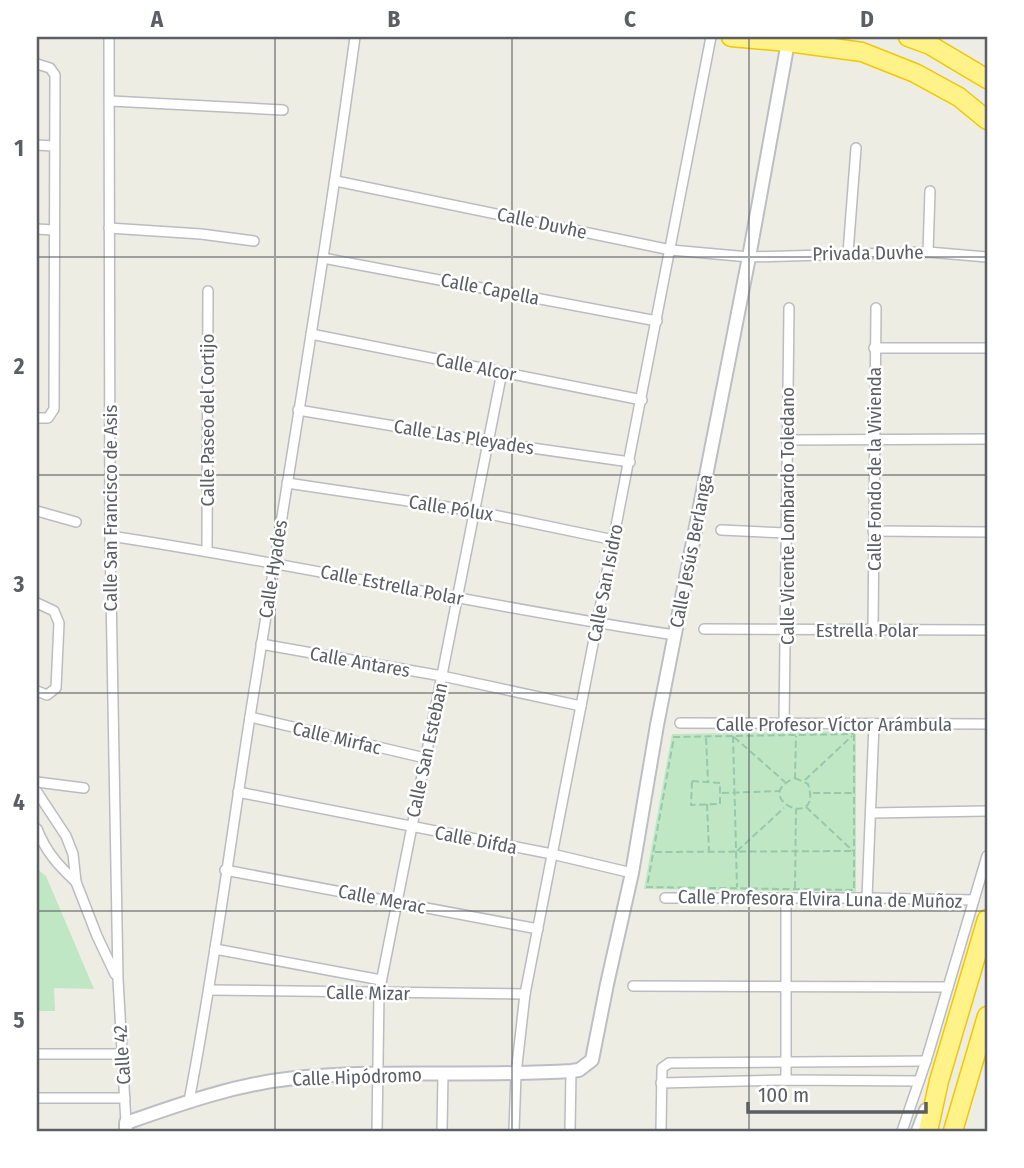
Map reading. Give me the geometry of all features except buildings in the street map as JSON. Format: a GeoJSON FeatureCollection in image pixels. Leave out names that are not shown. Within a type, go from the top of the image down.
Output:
{"type":"FeatureCollection","features":[{"type":"Feature","properties":{"kind":"highway"},"geometry":{"type":"LineString","coordinates":[[731,37],[788,41],[862,52],[915,73],[959,97],[987,120]]}},
{"type":"Feature","properties":{"kind":"highway"},"geometry":{"type":"LineString","coordinates":[[908,37],[930,45],[987,79]]}},
{"type":"Feature","properties":{"kind":"highway"},"geometry":{"type":"LineString","coordinates":[[928,1131],[939,1081],[987,919]]}},
{"type":"Feature","properties":{"kind":"highway"},"geometry":{"type":"LineString","coordinates":[[953,1131],[987,1016]]}},
{"type":"Feature","properties":{"kind":"street","name":"Calle San Francisco de Asis"},"geometry":{"type":"LineString","coordinates":[[109,37],[110,536],[118,979]]}},
{"type":"Feature","properties":{"kind":"street","name":"Calle Hyades"},"geometry":{"type":"LineString","coordinates":[[189,1101],[210,990],[225,870],[336,181],[355,37]]}},
{"type":"Feature","properties":{"kind":"street","name":"Calle San Isidro"},"geometry":{"type":"LineString","coordinates":[[514,1131],[516,1074],[525,994],[711,37]]}},
{"type":"Feature","properties":{"kind":"street","name":"Calle Jesús Berlanga"},"geometry":{"type":"LineString","coordinates":[[592,1060],[632,873],[788,41]]}},
{"type":"Feature","properties":{"kind":"street"},"geometry":{"type":"LineString","coordinates":[[37,65],[46,65],[55,75],[54,409],[48,418],[37,418]]}},
{"type":"Feature","properties":{"kind":"street"},"geometry":{"type":"LineString","coordinates":[[111,102],[283,110]]}},
{"type":"Feature","properties":{"kind":"street"},"geometry":{"type":"LineString","coordinates":[[37,145],[53,146]]}},
{"type":"Feature","properties":{"kind":"street"},"geometry":{"type":"LineString","coordinates":[[848,253],[856,148]]}},
{"type":"Feature","properties":{"kind":"street","name":"Calle Duvhe"},"geometry":{"type":"LineString","coordinates":[[336,181],[671,250],[749,257]]}},
{"type":"Feature","properties":{"kind":"street"},"geometry":{"type":"LineString","coordinates":[[928,252],[930,191]]}},
{"type":"Feature","properties":{"kind":"street"},"geometry":{"type":"LineString","coordinates":[[109,228],[201,234],[254,241]]}},
{"type":"Feature","properties":{"kind":"street"},"geometry":{"type":"LineString","coordinates":[[37,229],[53,230]]}},
{"type":"Feature","properties":{"kind":"street","name":"Privada Duvhe"},"geometry":{"type":"LineString","coordinates":[[749,257],[928,252],[987,257]]}},
{"type":"Feature","properties":{"kind":"street","name":"Calle Capella"},"geometry":{"type":"LineString","coordinates":[[323,258],[657,321]]}},
{"type":"Feature","properties":{"kind":"street","name":"Calle Paseo del Cortijo"},"geometry":{"type":"LineString","coordinates":[[207,550],[208,290]]}},
{"type":"Feature","properties":{"kind":"street","name":"Calle Vicente Lombardo Toledano"},"geometry":{"type":"LineString","coordinates":[[784,724],[789,308]]}},
{"type":"Feature","properties":{"kind":"street","name":"Calle Fondo de la Vivienda"},"geometry":{"type":"LineString","coordinates":[[873,630],[876,308]]}},
{"type":"Feature","properties":{"kind":"street","name":"Calle Alcor"},"geometry":{"type":"LineString","coordinates":[[310,334],[642,400]]}},
{"type":"Feature","properties":{"kind":"street"},"geometry":{"type":"LineString","coordinates":[[874,348],[987,348]]}},
{"type":"Feature","properties":{"kind":"street","name":"Calle San Esteban"},"geometry":{"type":"LineString","coordinates":[[377,1131],[379,993],[502,372]]}},
{"type":"Feature","properties":{"kind":"street","name":"Calle Las Pleyades"},"geometry":{"type":"LineString","coordinates":[[298,410],[630,462]]}},
{"type":"Feature","properties":{"kind":"street"},"geometry":{"type":"LineString","coordinates":[[786,440],[987,439]]}},
{"type":"Feature","properties":{"kind":"street","name":"Calle Pólux"},"geometry":{"type":"LineString","coordinates":[[287,483],[475,511],[614,540]]}},
{"type":"Feature","properties":{"kind":"street"},"geometry":{"type":"LineString","coordinates":[[37,511],[76,522]]}},
{"type":"Feature","properties":{"kind":"street"},"geometry":{"type":"LineString","coordinates":[[721,530],[786,533]]}},
{"type":"Feature","properties":{"kind":"street"},"geometry":{"type":"LineString","coordinates":[[873,531],[987,532]]}},
{"type":"Feature","properties":{"kind":"street","name":"Calle Estrella Polar"},"geometry":{"type":"LineString","coordinates":[[110,536],[207,550],[597,624],[675,635]]}},
{"type":"Feature","properties":{"kind":"street"},"geometry":{"type":"LineString","coordinates":[[37,603],[54,611],[59,623],[55,688],[47,695],[37,691]]}},
{"type":"Feature","properties":{"kind":"street","name":"Estrella Polar"},"geometry":{"type":"LineString","coordinates":[[704,629],[987,630]]}},
{"type":"Feature","properties":{"kind":"street","name":"Calle Antares"},"geometry":{"type":"LineString","coordinates":[[261,644],[442,676],[581,706]]}},
{"type":"Feature","properties":{"kind":"street","name":"Calle Mirfac"},"geometry":{"type":"LineString","coordinates":[[250,717],[425,758]]}},
{"type":"Feature","properties":{"kind":"street","name":"Calle Profesor Víctor Arámbula"},"geometry":{"type":"LineString","coordinates":[[680,723],[987,724]]}},
{"type":"Feature","properties":{"kind":"street"},"geometry":{"type":"LineString","coordinates":[[867,898],[874,724]]}},
{"type":"Feature","properties":{"kind":"street"},"geometry":{"type":"LineString","coordinates":[[37,782],[84,788]]}},
{"type":"Feature","properties":{"kind":"street"},"geometry":{"type":"LineString","coordinates":[[37,792],[66,836],[73,854],[76,882],[97,936],[118,979]]}},
{"type":"Feature","properties":{"kind":"street","name":"Calle Difda"},"geometry":{"type":"LineString","coordinates":[[238,792],[552,854],[632,873]]}},
{"type":"Feature","properties":{"kind":"street"},"geometry":{"type":"LineString","coordinates":[[871,813],[987,811]]}},
{"type":"Feature","properties":{"kind":"street"},"geometry":{"type":"LineString","coordinates":[[37,829],[44,848],[76,882]]}},
{"type":"Feature","properties":{"kind":"street"},"geometry":{"type":"LineString","coordinates":[[902,1131],[926,1061],[987,856]]}},
{"type":"Feature","properties":{"kind":"street","name":"Calle Merac"},"geometry":{"type":"LineString","coordinates":[[225,870],[538,929]]}},
{"type":"Feature","properties":{"kind":"street","name":"Calle Profesora Elvira Luna de Muñoz"},"geometry":{"type":"LineString","coordinates":[[666,898],[974,900]]}},
{"type":"Feature","properties":{"kind":"street"},"geometry":{"type":"LineString","coordinates":[[786,899],[786,1080]]}},
{"type":"Feature","properties":{"kind":"street","name":"Calle Mizar"},"geometry":{"type":"LineString","coordinates":[[215,949],[382,980]]}},
{"type":"Feature","properties":{"kind":"street","name":"Calle 42"},"geometry":{"type":"LineString","coordinates":[[118,979],[125,1127]]}},
{"type":"Feature","properties":{"kind":"street"},"geometry":{"type":"LineString","coordinates":[[633,986],[948,987]]}},
{"type":"Feature","properties":{"kind":"street","name":"Calle Mizar"},"geometry":{"type":"LineString","coordinates":[[210,990],[525,994]]}},
{"type":"Feature","properties":{"kind":"street"},"geometry":{"type":"LineString","coordinates":[[37,1054],[122,1054]]}},
{"type":"Feature","properties":{"kind":"street","name":"Calle Hipódromo"},"geometry":{"type":"LineString","coordinates":[[125,1127],[189,1101],[261,1083],[294,1078],[571,1071],[579,1070],[592,1060]]}},
{"type":"Feature","properties":{"kind":"street"},"geometry":{"type":"LineString","coordinates":[[661,1131],[662,1069],[669,1063],[926,1061]]}},
{"type":"Feature","properties":{"kind":"street"},"geometry":{"type":"LineString","coordinates":[[570,1131],[571,1071]]}},
{"type":"Feature","properties":{"kind":"street"},"geometry":{"type":"LineString","coordinates":[[442,1131],[443,1074]]}},
{"type":"Feature","properties":{"kind":"street"},"geometry":{"type":"LineString","coordinates":[[662,1083],[919,1081]]}},
{"type":"Feature","properties":{"kind":"street"},"geometry":{"type":"LineString","coordinates":[[918,1131],[939,1081]]}},
{"type":"Feature","properties":{"kind":"street"},"geometry":{"type":"LineString","coordinates":[[37,1098],[125,1098]]}},
{"type":"Feature","properties":{"kind":"path"},"geometry":{"type":"LineString","coordinates":[[854,734],[854,890],[647,887],[674,737],[854,734]]}},
{"type":"Feature","properties":{"kind":"path"},"geometry":{"type":"LineString","coordinates":[[804,781],[854,734]]}},
{"type":"Feature","properties":{"kind":"path"},"geometry":{"type":"LineString","coordinates":[[795,778],[796,735]]}},
{"type":"Feature","properties":{"kind":"path"},"geometry":{"type":"LineString","coordinates":[[706,736],[708,782]]}},
{"type":"Feature","properties":{"kind":"path"},"geometry":{"type":"LineString","coordinates":[[733,736],[785,782]]}},
{"type":"Feature","properties":{"kind":"path"},"geometry":{"type":"LineString","coordinates":[[733,736],[737,888]]}},
{"type":"Feature","properties":{"kind":"path"},"geometry":{"type":"LineString","coordinates":[[795,778],[804,781],[808,784],[811,799],[796,810],[786,806],[781,800],[780,791],[785,782],[795,778]]}},
{"type":"Feature","properties":{"kind":"path"},"geometry":{"type":"LineString","coordinates":[[692,781],[708,782],[720,783],[720,804],[691,804],[692,781]]}},
{"type":"Feature","properties":{"kind":"path"},"geometry":{"type":"LineString","coordinates":[[720,793],[780,791]]}},
{"type":"Feature","properties":{"kind":"path"},"geometry":{"type":"LineString","coordinates":[[811,793],[854,793]]}},
{"type":"Feature","properties":{"kind":"path"},"geometry":{"type":"LineString","coordinates":[[707,804],[709,852]]}},
{"type":"Feature","properties":{"kind":"path"},"geometry":{"type":"LineString","coordinates":[[736,852],[786,806]]}},
{"type":"Feature","properties":{"kind":"path"},"geometry":{"type":"LineString","coordinates":[[805,806],[854,852]]}},
{"type":"Feature","properties":{"kind":"path"},"geometry":{"type":"LineString","coordinates":[[795,889],[796,810]]}},
{"type":"Feature","properties":{"kind":"path"},"geometry":{"type":"LineString","coordinates":[[653,852],[854,852]]}},
{"type":"Feature","properties":{"kind":"green space"},"geometry":{"type":"Polygon","coordinates":[[[856,731],[856,892],[644,889],[672,734],[856,731]]]}},
{"type":"Feature","properties":{"kind":"green space"},"geometry":{"type":"Polygon","coordinates":[[[37,869],[46,876],[94,989],[54,988],[55,1011],[37,1011],[37,869]]]}}]}
